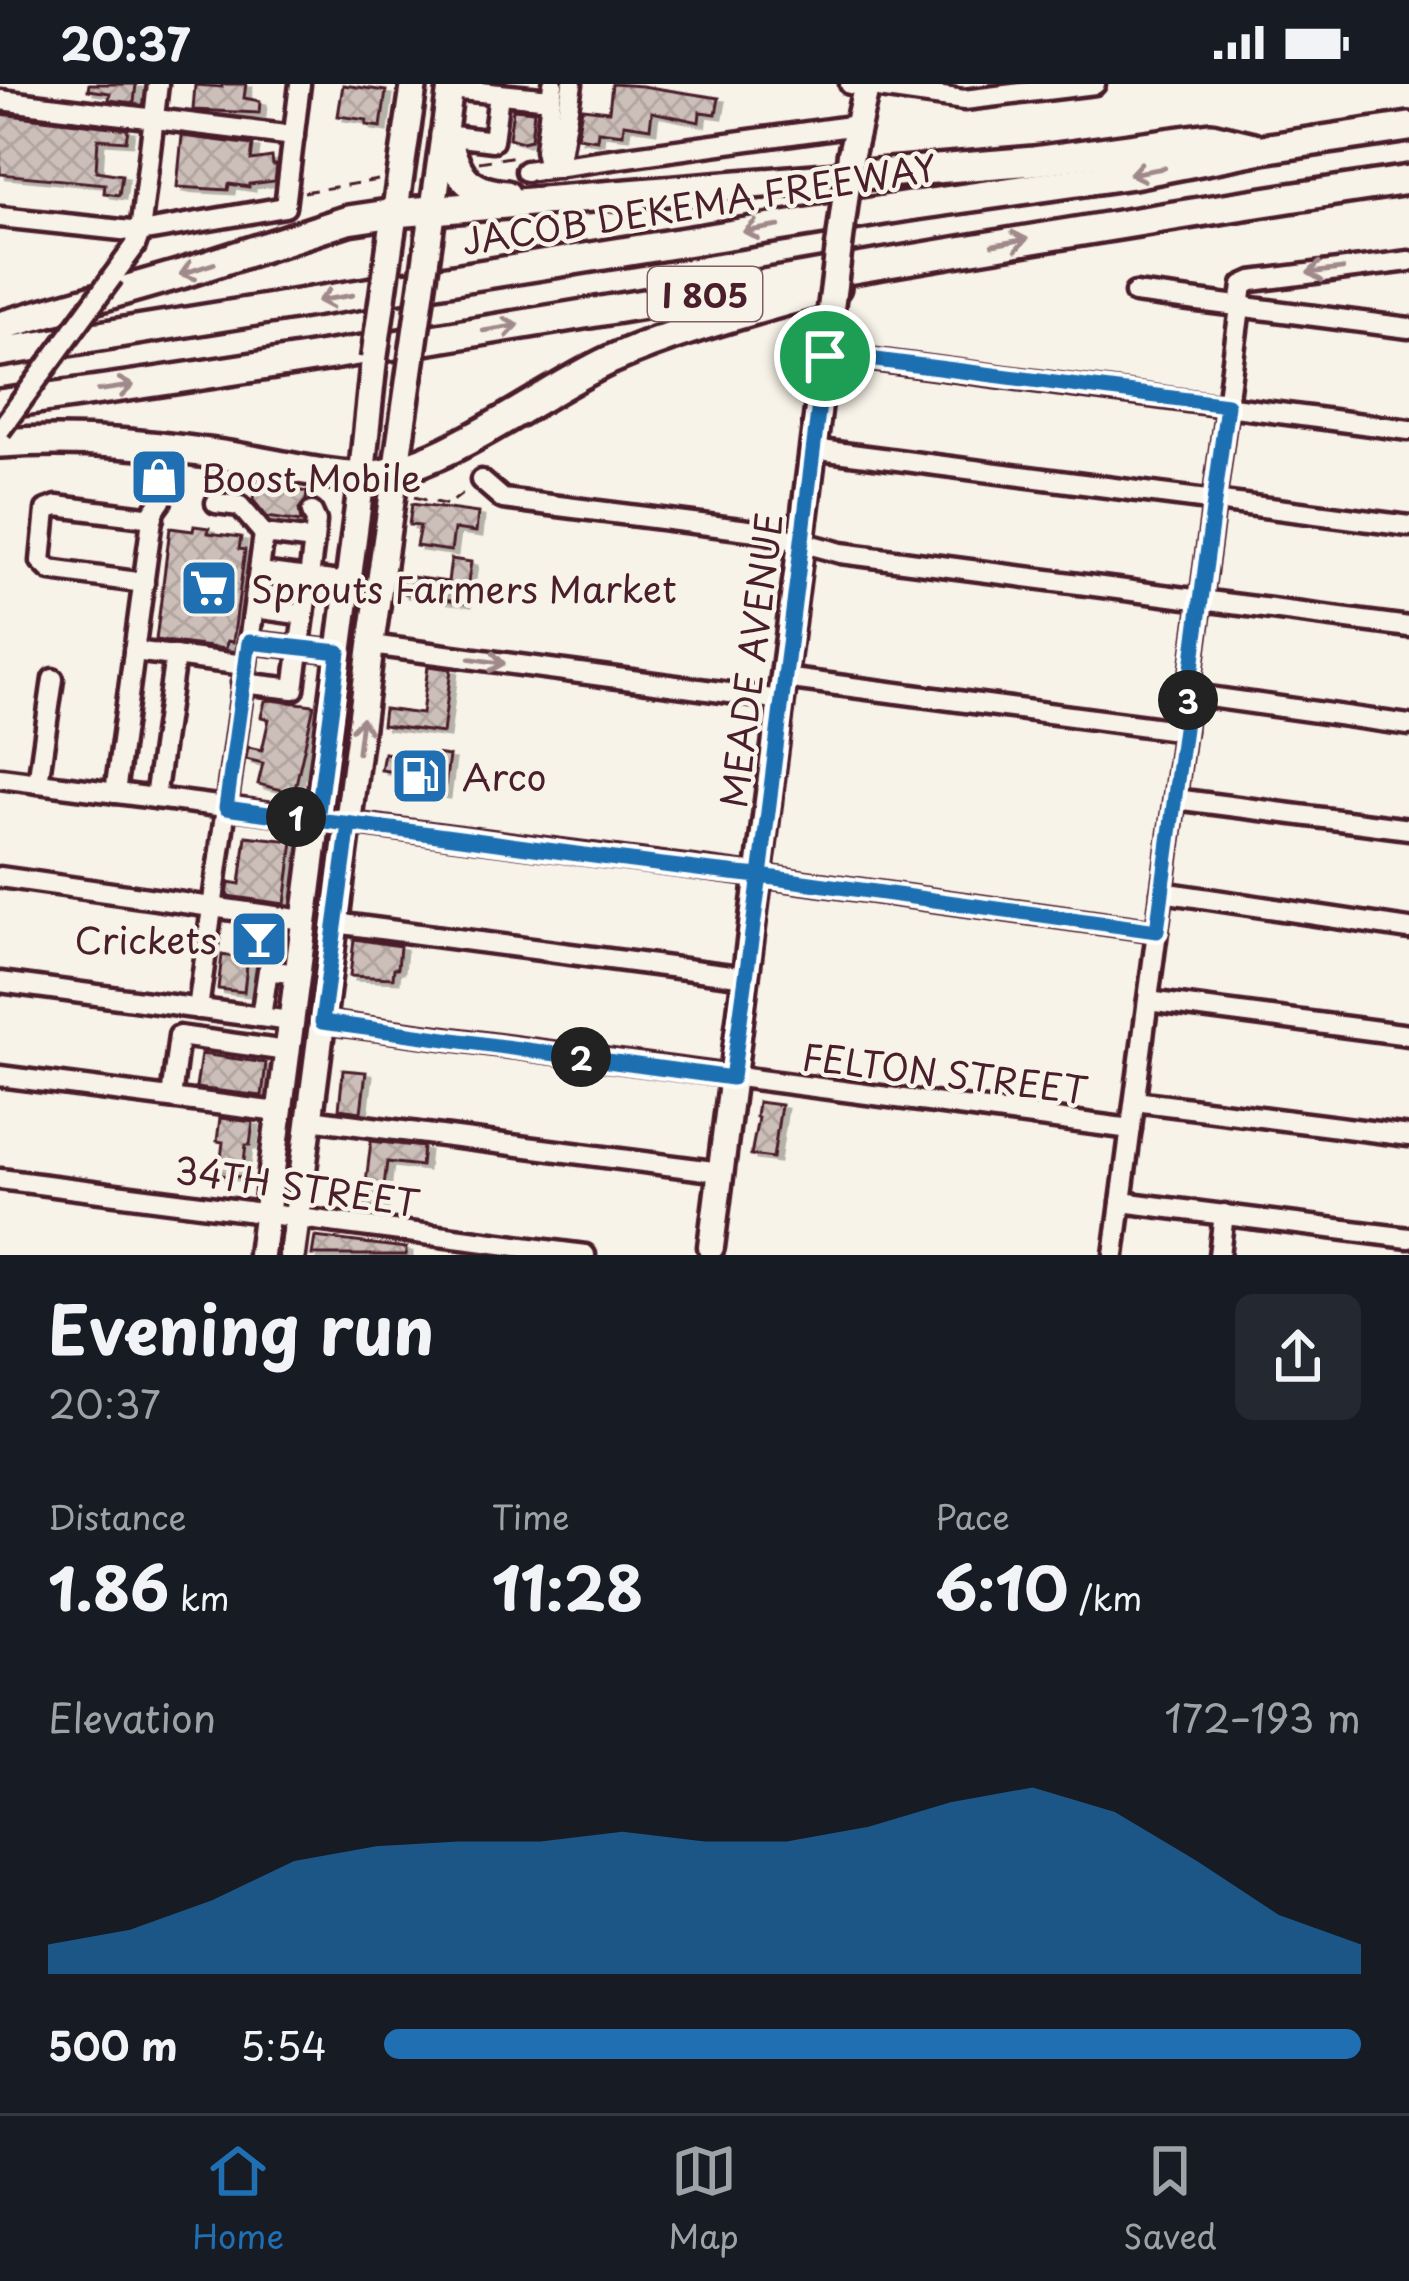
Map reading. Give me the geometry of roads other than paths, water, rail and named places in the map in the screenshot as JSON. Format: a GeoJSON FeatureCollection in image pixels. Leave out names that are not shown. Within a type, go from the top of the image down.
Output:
{"type":"FeatureCollection","features":[{"type":"Feature","properties":{"kind":"highway","name":"JACOB DEKEMA FREEWAY"},"geometry":{"type":"LineString","coordinates":[[0,352],[1409,127]]}},
{"type":"Feature","properties":{"kind":"highway"},"geometry":{"type":"LineString","coordinates":[[445,135],[459,171],[482,192],[594,197]]}},
{"type":"Feature","properties":{"kind":"highway"},"geometry":{"type":"LineString","coordinates":[[0,326],[348,220],[395,213],[1034,160],[1211,137],[1262,149]]}},
{"type":"Feature","properties":{"kind":"highway","name":"I 805"},"geometry":{"type":"LineString","coordinates":[[0,404],[203,376],[1176,214],[1409,180]]}},
{"type":"Feature","properties":{"kind":"highway"},"geometry":{"type":"LineString","coordinates":[[0,442],[94,440],[171,447],[403,482],[460,443],[638,348],[961,250]]}},
{"type":"Feature","properties":{"kind":"main road"},"geometry":{"type":"LineString","coordinates":[[261,1255],[370,385],[414,84]]}},
{"type":"Feature","properties":{"kind":"main road","name":"MEADE AVENUE"},"geometry":{"type":"LineString","coordinates":[[709,1252],[862,85]]}},
{"type":"Feature","properties":{"kind":"main road"},"geometry":{"type":"LineString","coordinates":[[292,1255],[371,645],[403,482],[409,380],[451,87]]}},
{"type":"Feature","properties":{"kind":"street"},"geometry":{"type":"LineString","coordinates":[[0,430],[135,246],[158,84]]}},
{"type":"Feature","properties":{"kind":"street"},"geometry":{"type":"LineString","coordinates":[[0,217],[140,232],[286,201],[301,84]]}},
{"type":"Feature","properties":{"kind":"street"},"geometry":{"type":"LineString","coordinates":[[554,167],[572,84]]}},
{"type":"Feature","properties":{"kind":"street"},"geometry":{"type":"LineString","coordinates":[[862,85],[964,100],[1096,84]]}},
{"type":"Feature","properties":{"kind":"street"},"geometry":{"type":"LineString","coordinates":[[451,87],[499,94],[552,92],[545,150],[554,167]]}},
{"type":"Feature","properties":{"kind":"street"},"geometry":{"type":"LineString","coordinates":[[445,135],[494,141],[499,94]]}},
{"type":"Feature","properties":{"kind":"street"},"geometry":{"type":"LineString","coordinates":[[0,100],[294,136]]}},
{"type":"Feature","properties":{"kind":"street"},"geometry":{"type":"LineString","coordinates":[[526,171],[857,125]]}},
{"type":"Feature","properties":{"kind":"street"},"geometry":{"type":"LineString","coordinates":[[1114,1255],[1241,295],[1252,280],[1409,261]]}},
{"type":"Feature","properties":{"kind":"street"},"geometry":{"type":"LineString","coordinates":[[1135,292],[1241,295],[1409,328]]}},
{"type":"Feature","properties":{"kind":"street"},"geometry":{"type":"LineString","coordinates":[[825,356],[1409,430]]}},
{"type":"Feature","properties":{"kind":"street"},"geometry":{"type":"LineString","coordinates":[[812,449],[1409,526]]}},
{"type":"Feature","properties":{"kind":"street"},"geometry":{"type":"LineString","coordinates":[[481,480],[503,499],[764,532],[841,554],[1409,627]]}},
{"type":"Feature","properties":{"kind":"street"},"geometry":{"type":"LineString","coordinates":[[216,503],[240,506],[264,534],[314,540]]}},
{"type":"Feature","properties":{"kind":"street"},"geometry":{"type":"LineString","coordinates":[[115,793],[157,509],[57,506],[46,510],[40,561],[50,570],[144,583]]}},
{"type":"Feature","properties":{"kind":"street"},"geometry":{"type":"LineString","coordinates":[[134,651],[175,656],[294,689],[316,521],[312,512]]}},
{"type":"Feature","properties":{"kind":"street"},"geometry":{"type":"LineString","coordinates":[[170,1098],[179,1036],[213,908],[264,534]]}},
{"type":"Feature","properties":{"kind":"street"},"geometry":{"type":"LineString","coordinates":[[260,572],[348,583]]}},
{"type":"Feature","properties":{"kind":"street"},"geometry":{"type":"LineString","coordinates":[[255,608],[304,615]]}},
{"type":"Feature","properties":{"kind":"street"},"geometry":{"type":"LineString","coordinates":[[249,642],[339,652]]}},
{"type":"Feature","properties":{"kind":"street"},"geometry":{"type":"LineString","coordinates":[[371,645],[1184,731]]}},
{"type":"Feature","properties":{"kind":"street"},"geometry":{"type":"LineString","coordinates":[[155,798],[175,656]]}},
{"type":"Feature","properties":{"kind":"street"},"geometry":{"type":"LineString","coordinates":[[38,783],[53,679]]}},
{"type":"Feature","properties":{"kind":"street"},"geometry":{"type":"LineString","coordinates":[[1188,694],[1409,724]]}},
{"type":"Feature","properties":{"kind":"street"},"geometry":{"type":"LineString","coordinates":[[0,778],[1157,931]]}},
{"type":"Feature","properties":{"kind":"street"},"geometry":{"type":"LineString","coordinates":[[1174,799],[1409,829]]}},
{"type":"Feature","properties":{"kind":"street"},"geometry":{"type":"LineString","coordinates":[[0,877],[303,920]]}},
{"type":"Feature","properties":{"kind":"street"},"geometry":{"type":"LineString","coordinates":[[1162,892],[1409,929]]}},
{"type":"Feature","properties":{"kind":"street"},"geometry":{"type":"LineString","coordinates":[[335,922],[746,977]]}},
{"type":"Feature","properties":{"kind":"street"},"geometry":{"type":"LineString","coordinates":[[261,1017],[268,970],[296,974]]}},
{"type":"Feature","properties":{"kind":"street"},"geometry":{"type":"LineString","coordinates":[[0,982],[290,1021]]}},
{"type":"Feature","properties":{"kind":"street"},"geometry":{"type":"LineString","coordinates":[[1148,1001],[1409,1035]]}},
{"type":"Feature","properties":{"kind":"street","name":"FELTON STREET"},"geometry":{"type":"LineString","coordinates":[[322,1022],[1131,1129]]}},
{"type":"Feature","properties":{"kind":"street"},"geometry":{"type":"LineString","coordinates":[[179,1036],[286,1051]]}},
{"type":"Feature","properties":{"kind":"street"},"geometry":{"type":"LineString","coordinates":[[0,1076],[278,1112]]}},
{"type":"Feature","properties":{"kind":"street"},"geometry":{"type":"LineString","coordinates":[[1135,1101],[1409,1136]]}},
{"type":"Feature","properties":{"kind":"street"},"geometry":{"type":"LineString","coordinates":[[310,1119],[721,1172]]}},
{"type":"Feature","properties":{"kind":"street","name":"34TH STREET"},"geometry":{"type":"LineString","coordinates":[[0,1179],[585,1255]]}},
{"type":"Feature","properties":{"kind":"street"},"geometry":{"type":"LineString","coordinates":[[1121,1202],[1409,1238]]}},
{"type":"Feature","properties":{"kind":"street"},"geometry":{"type":"LineString","coordinates":[[1219,1255],[1224,1214]]}},
{"type":"Feature","properties":{"kind":"place","name":"Boost Mobile"},"geometry":{"type":"Point","coordinates":[159,477]}},
{"type":"Feature","properties":{"kind":"place","name":"Sprouts Farmers Market"},"geometry":{"type":"Point","coordinates":[209,588]}},
{"type":"Feature","properties":{"kind":"place","name":"Arco"},"geometry":{"type":"Point","coordinates":[420,776]}},
{"type":"Feature","properties":{"kind":"place","name":"Crickets"},"geometry":{"type":"Point","coordinates":[259,939]}}]}
